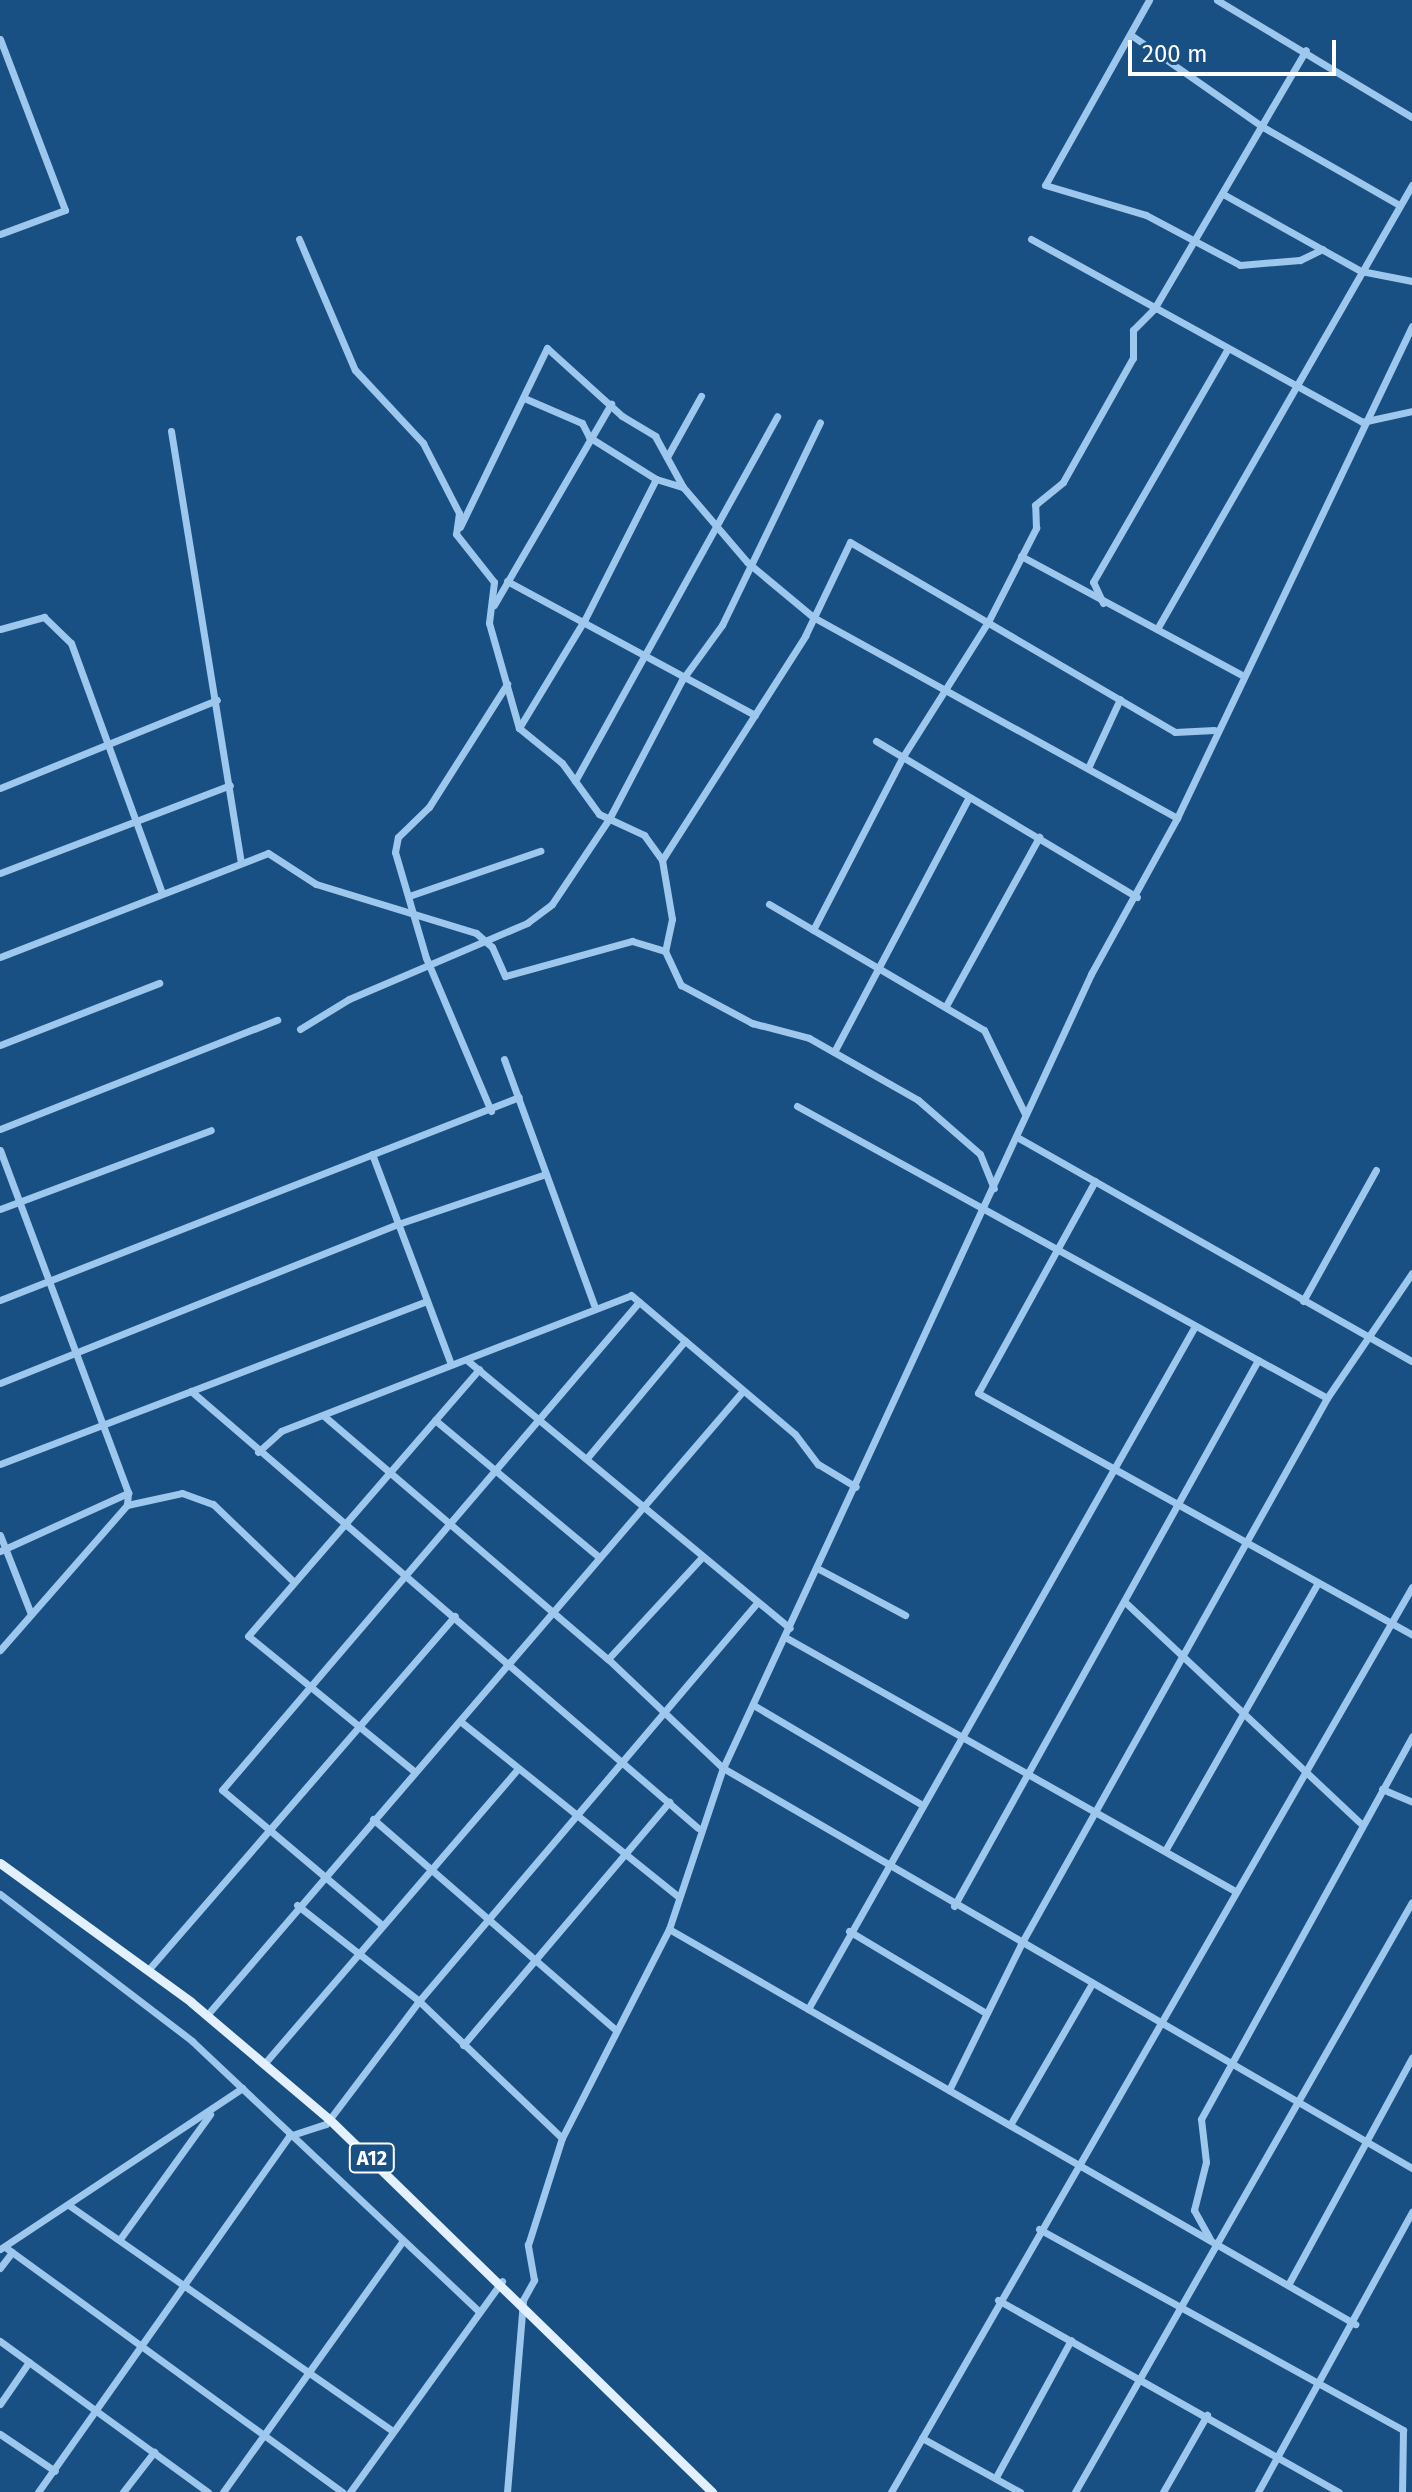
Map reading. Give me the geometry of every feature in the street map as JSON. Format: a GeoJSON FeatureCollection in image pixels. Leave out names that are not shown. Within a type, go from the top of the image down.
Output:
{"type":"FeatureCollection","features":[{"type":"Feature","properties":{"kind":"main road","name":"A12"},"geometry":{"type":"LineString","coordinates":[[0,1863],[149,1969],[329,2119],[523,2300],[712,2492]]}},
{"type":"Feature","properties":{"kind":"street"},"geometry":{"type":"LineString","coordinates":[[1149,0],[1045,185],[1146,215],[1192,243],[1240,265],[1300,260],[1323,249]]}},
{"type":"Feature","properties":{"kind":"street"},"geometry":{"type":"LineString","coordinates":[[1217,0],[1306,50],[1412,117]]}},
{"type":"Feature","properties":{"kind":"street"},"geometry":{"type":"LineString","coordinates":[[1131,35],[1263,127],[1399,205]]}},
{"type":"Feature","properties":{"kind":"street"},"geometry":{"type":"LineString","coordinates":[[0,39],[65,210],[0,234]]}},
{"type":"Feature","properties":{"kind":"street"},"geometry":{"type":"LineString","coordinates":[[813,930],[902,758],[948,690],[988,622],[1036,528],[1035,505],[1063,482],[1133,358],[1133,330],[1154,309],[1306,50]]}},
{"type":"Feature","properties":{"kind":"street"},"geometry":{"type":"LineString","coordinates":[[1157,629],[1412,185]]}},
{"type":"Feature","properties":{"kind":"street"},"geometry":{"type":"LineString","coordinates":[[1223,194],[1361,271],[1412,281]]}},
{"type":"Feature","properties":{"kind":"street"},"geometry":{"type":"LineString","coordinates":[[299,239],[355,370],[423,443],[459,513],[456,534],[494,582],[489,623],[519,728],[575,781],[609,819],[644,835],[662,860],[672,919],[665,951],[681,985],[752,1023],[834,1052],[953,1125],[980,1154],[994,1188]]}},
{"type":"Feature","properties":{"kind":"street"},"geometry":{"type":"LineString","coordinates":[[1031,239],[1296,391],[1362,422],[1412,411]]}},
{"type":"Feature","properties":{"kind":"street"},"geometry":{"type":"LineString","coordinates":[[507,2492],[523,2300],[534,2280],[528,2245],[562,2138],[615,2029],[669,1929],[698,1828],[723,1768],[755,1706],[984,1210],[1025,1114],[1091,974],[1137,897],[1177,818],[1240,674],[1412,326]]}},
{"type":"Feature","properties":{"kind":"street"},"geometry":{"type":"LineString","coordinates":[[1400,347],[1412,345]]}},
{"type":"Feature","properties":{"kind":"street"},"geometry":{"type":"LineString","coordinates":[[456,534],[547,348],[611,404],[655,436],[683,487],[717,528],[747,562],[813,617],[1177,818]]}},
{"type":"Feature","properties":{"kind":"street"},"geometry":{"type":"LineString","coordinates":[[1103,603],[1093,582],[1226,352]]}},
{"type":"Feature","properties":{"kind":"street"},"geometry":{"type":"LineString","coordinates":[[667,457],[701,396]]}},
{"type":"Feature","properties":{"kind":"street"},"geometry":{"type":"LineString","coordinates":[[524,398],[582,423],[589,437],[656,479],[683,487]]}},
{"type":"Feature","properties":{"kind":"street"},"geometry":{"type":"LineString","coordinates":[[493,607],[589,437],[611,404]]}},
{"type":"Feature","properties":{"kind":"street"},"geometry":{"type":"LineString","coordinates":[[575,781],[777,416]]}},
{"type":"Feature","properties":{"kind":"street"},"geometry":{"type":"LineString","coordinates":[[300,1029],[552,904],[609,819],[682,680],[722,625],[747,562],[802,472],[820,422]]}},
{"type":"Feature","properties":{"kind":"street"},"geometry":{"type":"LineString","coordinates":[[171,431],[241,861]]}},
{"type":"Feature","properties":{"kind":"street"},"geometry":{"type":"LineString","coordinates":[[519,728],[585,619],[656,479]]}},
{"type":"Feature","properties":{"kind":"street"},"geometry":{"type":"LineString","coordinates":[[662,860],[755,715],[813,617],[850,542],[1175,732],[1214,730]]}},
{"type":"Feature","properties":{"kind":"street"},"geometry":{"type":"LineString","coordinates":[[1021,556],[1103,603],[1240,674]]}},
{"type":"Feature","properties":{"kind":"street"},"geometry":{"type":"LineString","coordinates":[[507,581],[585,619],[682,680],[755,715]]}},
{"type":"Feature","properties":{"kind":"street"},"geometry":{"type":"LineString","coordinates":[[0,629],[44,617],[63,634],[109,747],[162,893]]}},
{"type":"Feature","properties":{"kind":"street"},"geometry":{"type":"LineString","coordinates":[[491,1111],[428,963],[395,852],[398,837],[429,807],[507,684]]}},
{"type":"Feature","properties":{"kind":"street"},"geometry":{"type":"LineString","coordinates":[[1088,768],[1120,699]]}},
{"type":"Feature","properties":{"kind":"street"},"geometry":{"type":"LineString","coordinates":[[0,788],[109,747],[217,700]]}},
{"type":"Feature","properties":{"kind":"street"},"geometry":{"type":"LineString","coordinates":[[876,741],[968,799],[1039,837],[1137,897]]}},
{"type":"Feature","properties":{"kind":"street"},"geometry":{"type":"LineString","coordinates":[[0,873],[134,818],[230,785]]}},
{"type":"Feature","properties":{"kind":"street"},"geometry":{"type":"LineString","coordinates":[[834,1052],[884,965],[968,799]]}},
{"type":"Feature","properties":{"kind":"street"},"geometry":{"type":"LineString","coordinates":[[947,1004],[1039,837]]}},
{"type":"Feature","properties":{"kind":"street"},"geometry":{"type":"LineString","coordinates":[[409,896],[540,851]]}},
{"type":"Feature","properties":{"kind":"street"},"geometry":{"type":"LineString","coordinates":[[0,957],[241,861],[282,856],[316,884],[486,939],[505,976],[632,941],[665,951]]}},
{"type":"Feature","properties":{"kind":"street"},"geometry":{"type":"LineString","coordinates":[[769,904],[884,965],[984,1030],[1025,1114]]}},
{"type":"Feature","properties":{"kind":"street"},"geometry":{"type":"LineString","coordinates":[[0,1045],[159,983]]}},
{"type":"Feature","properties":{"kind":"street"},"geometry":{"type":"LineString","coordinates":[[0,1129],[277,1020]]}},
{"type":"Feature","properties":{"kind":"street"},"geometry":{"type":"LineString","coordinates":[[504,1059],[594,1305]]}},
{"type":"Feature","properties":{"kind":"street"},"geometry":{"type":"LineString","coordinates":[[0,1300],[372,1154],[491,1111],[519,1097]]}},
{"type":"Feature","properties":{"kind":"street"},"geometry":{"type":"LineString","coordinates":[[797,1106],[1327,1398]]}},
{"type":"Feature","properties":{"kind":"street"},"geometry":{"type":"LineString","coordinates":[[0,1209],[211,1130]]}},
{"type":"Feature","properties":{"kind":"street"},"geometry":{"type":"LineString","coordinates":[[1017,1137],[1412,1361]]}},
{"type":"Feature","properties":{"kind":"street"},"geometry":{"type":"LineString","coordinates":[[0,1150],[128,1493],[127,1505]]}},
{"type":"Feature","properties":{"kind":"street"},"geometry":{"type":"LineString","coordinates":[[372,1154],[451,1364]]}},
{"type":"Feature","properties":{"kind":"street"},"geometry":{"type":"LineString","coordinates":[[1303,1301],[1376,1170]]}},
{"type":"Feature","properties":{"kind":"street"},"geometry":{"type":"LineString","coordinates":[[0,1383],[76,1349],[398,1224],[546,1174]]}},
{"type":"Feature","properties":{"kind":"street"},"geometry":{"type":"LineString","coordinates":[[1095,1181],[978,1393],[1412,1635]]}},
{"type":"Feature","properties":{"kind":"street"},"geometry":{"type":"LineString","coordinates":[[949,2090],[1021,1944],[1187,1658],[1327,1398],[1365,1336],[1412,1273]]}},
{"type":"Feature","properties":{"kind":"street"},"geometry":{"type":"LineString","coordinates":[[258,1452],[281,1431],[451,1364],[468,1361],[594,1305],[631,1295],[795,1434],[818,1464],[856,1487]]}},
{"type":"Feature","properties":{"kind":"street"},"geometry":{"type":"LineString","coordinates":[[0,1464],[427,1301]]}},
{"type":"Feature","properties":{"kind":"street"},"geometry":{"type":"LineString","coordinates":[[382,1925],[222,1790],[537,1416],[639,1302]]}},
{"type":"Feature","properties":{"kind":"street"},"geometry":{"type":"LineString","coordinates":[[808,2009],[884,1865],[964,1737],[1195,1326]]}},
{"type":"Feature","properties":{"kind":"street"},"geometry":{"type":"LineString","coordinates":[[587,1458],[685,1341]]}},
{"type":"Feature","properties":{"kind":"street"},"geometry":{"type":"LineString","coordinates":[[954,1906],[1126,1603],[1258,1360]]}},
{"type":"Feature","properties":{"kind":"street"},"geometry":{"type":"LineString","coordinates":[[468,1361],[644,1506],[756,1604],[790,1628]]}},
{"type":"Feature","properties":{"kind":"street"},"geometry":{"type":"LineString","coordinates":[[415,1772],[248,1636],[349,1523],[479,1369]]}},
{"type":"Feature","properties":{"kind":"street"},"geometry":{"type":"LineString","coordinates":[[191,1391],[258,1452],[405,1571],[698,1828]]}},
{"type":"Feature","properties":{"kind":"street"},"geometry":{"type":"LineString","coordinates":[[207,2015],[297,1905],[460,1721],[742,1392]]}},
{"type":"Feature","properties":{"kind":"street"},"geometry":{"type":"LineString","coordinates":[[324,1416],[389,1475],[608,1659],[723,1768],[1228,2066],[1412,2168]]}},
{"type":"Feature","properties":{"kind":"street"},"geometry":{"type":"LineString","coordinates":[[435,1420],[599,1557]]}},
{"type":"Feature","properties":{"kind":"street"},"geometry":{"type":"LineString","coordinates":[[3,1550],[128,1493]]}},
{"type":"Feature","properties":{"kind":"street"},"geometry":{"type":"LineString","coordinates":[[0,1650],[127,1505],[182,1493],[213,1504],[294,1582]]}},
{"type":"Feature","properties":{"kind":"street"},"geometry":{"type":"LineString","coordinates":[[0,1535],[3,1550],[31,1614]]}},
{"type":"Feature","properties":{"kind":"street"},"geometry":{"type":"LineString","coordinates":[[608,1659],[702,1557]]}},
{"type":"Feature","properties":{"kind":"street"},"geometry":{"type":"LineString","coordinates":[[817,1568],[905,1615]]}},
{"type":"Feature","properties":{"kind":"street"},"geometry":{"type":"LineString","coordinates":[[1166,1849],[1318,1583]]}},
{"type":"Feature","properties":{"kind":"street"},"geometry":{"type":"LineString","coordinates":[[891,2492],[998,2300],[1412,1587]]}},
{"type":"Feature","properties":{"kind":"street"},"geometry":{"type":"LineString","coordinates":[[1126,1603],[1360,1823]]}},
{"type":"Feature","properties":{"kind":"street"},"geometry":{"type":"LineString","coordinates":[[38,2492],[137,2347],[289,2136],[329,2119],[419,2001],[756,1604]]}},
{"type":"Feature","properties":{"kind":"street"},"geometry":{"type":"LineString","coordinates":[[149,1969],[455,1616]]}},
{"type":"Feature","properties":{"kind":"street"},"geometry":{"type":"LineString","coordinates":[[785,1637],[1099,1810],[1235,1891]]}},
{"type":"Feature","properties":{"kind":"street"},"geometry":{"type":"LineString","coordinates":[[755,1706],[921,1804]]}},
{"type":"Feature","properties":{"kind":"street"},"geometry":{"type":"LineString","coordinates":[[460,1721],[678,1896]]}},
{"type":"Feature","properties":{"kind":"street"},"geometry":{"type":"LineString","coordinates":[[1214,2243],[1194,2210],[1206,2162],[1200,2128],[1228,2066],[1360,1823],[1412,1736]]}},
{"type":"Feature","properties":{"kind":"street"},"geometry":{"type":"LineString","coordinates":[[264,2064],[428,1868],[518,1769]]}},
{"type":"Feature","properties":{"kind":"street"},"geometry":{"type":"LineString","coordinates":[[1382,1789],[1412,1802]]}},
{"type":"Feature","properties":{"kind":"street"},"geometry":{"type":"LineString","coordinates":[[463,2045],[669,1802]]}},
{"type":"Feature","properties":{"kind":"street"},"geometry":{"type":"LineString","coordinates":[[373,1819],[615,2029]]}},
{"type":"Feature","properties":{"kind":"street"},"geometry":{"type":"LineString","coordinates":[[0,1894],[192,2041],[289,2136],[477,2310]]}},
{"type":"Feature","properties":{"kind":"street"},"geometry":{"type":"LineString","coordinates":[[1075,2492],[1137,2377],[1180,2309],[1214,2243],[1412,1902]]}},
{"type":"Feature","properties":{"kind":"street"},"geometry":{"type":"LineString","coordinates":[[297,1905],[360,1951],[419,2001],[562,2138]]}},
{"type":"Feature","properties":{"kind":"street"},"geometry":{"type":"LineString","coordinates":[[669,1929],[1355,2324]]}},
{"type":"Feature","properties":{"kind":"street"},"geometry":{"type":"LineString","coordinates":[[849,1931],[986,2013]]}},
{"type":"Feature","properties":{"kind":"street"},"geometry":{"type":"LineString","coordinates":[[1010,2125],[1091,1985]]}},
{"type":"Feature","properties":{"kind":"street"},"geometry":{"type":"LineString","coordinates":[[1288,2285],[1412,2058]]}},
{"type":"Feature","properties":{"kind":"street"},"geometry":{"type":"LineString","coordinates":[[0,2268],[6,2249],[242,2088]]}},
{"type":"Feature","properties":{"kind":"street"},"geometry":{"type":"LineString","coordinates":[[120,2239],[215,2107]]}},
{"type":"Feature","properties":{"kind":"street"},"geometry":{"type":"LineString","coordinates":[[70,2206],[391,2430]]}},
{"type":"Feature","properties":{"kind":"street"},"geometry":{"type":"LineString","coordinates":[[1258,2492],[1319,2390],[1412,2212]]}},
{"type":"Feature","properties":{"kind":"street"},"geometry":{"type":"LineString","coordinates":[[1039,2229],[1319,2390],[1403,2430],[1402,2492]]}},
{"type":"Feature","properties":{"kind":"street"},"geometry":{"type":"LineString","coordinates":[[223,2492],[403,2241]]}},
{"type":"Feature","properties":{"kind":"street"},"geometry":{"type":"LineString","coordinates":[[6,2249],[137,2347],[342,2492]]}},
{"type":"Feature","properties":{"kind":"street"},"geometry":{"type":"LineString","coordinates":[[350,2492],[477,2310],[502,2281]]}},
{"type":"Feature","properties":{"kind":"street"},"geometry":{"type":"LineString","coordinates":[[998,2300],[1339,2492]]}},
{"type":"Feature","properties":{"kind":"street"},"geometry":{"type":"LineString","coordinates":[[996,2477],[1071,2340]]}},
{"type":"Feature","properties":{"kind":"street"},"geometry":{"type":"LineString","coordinates":[[0,2341],[97,2408],[208,2492]]}},
{"type":"Feature","properties":{"kind":"street"},"geometry":{"type":"LineString","coordinates":[[0,2404],[29,2362]]}},
{"type":"Feature","properties":{"kind":"street"},"geometry":{"type":"LineString","coordinates":[[1163,2492],[1207,2415]]}},
{"type":"Feature","properties":{"kind":"street"},"geometry":{"type":"LineString","coordinates":[[0,2434],[55,2471]]}},
{"type":"Feature","properties":{"kind":"street"},"geometry":{"type":"LineString","coordinates":[[922,2438],[1020,2492]]}},
{"type":"Feature","properties":{"kind":"street"},"geometry":{"type":"LineString","coordinates":[[123,2492],[154,2452]]}}]}
